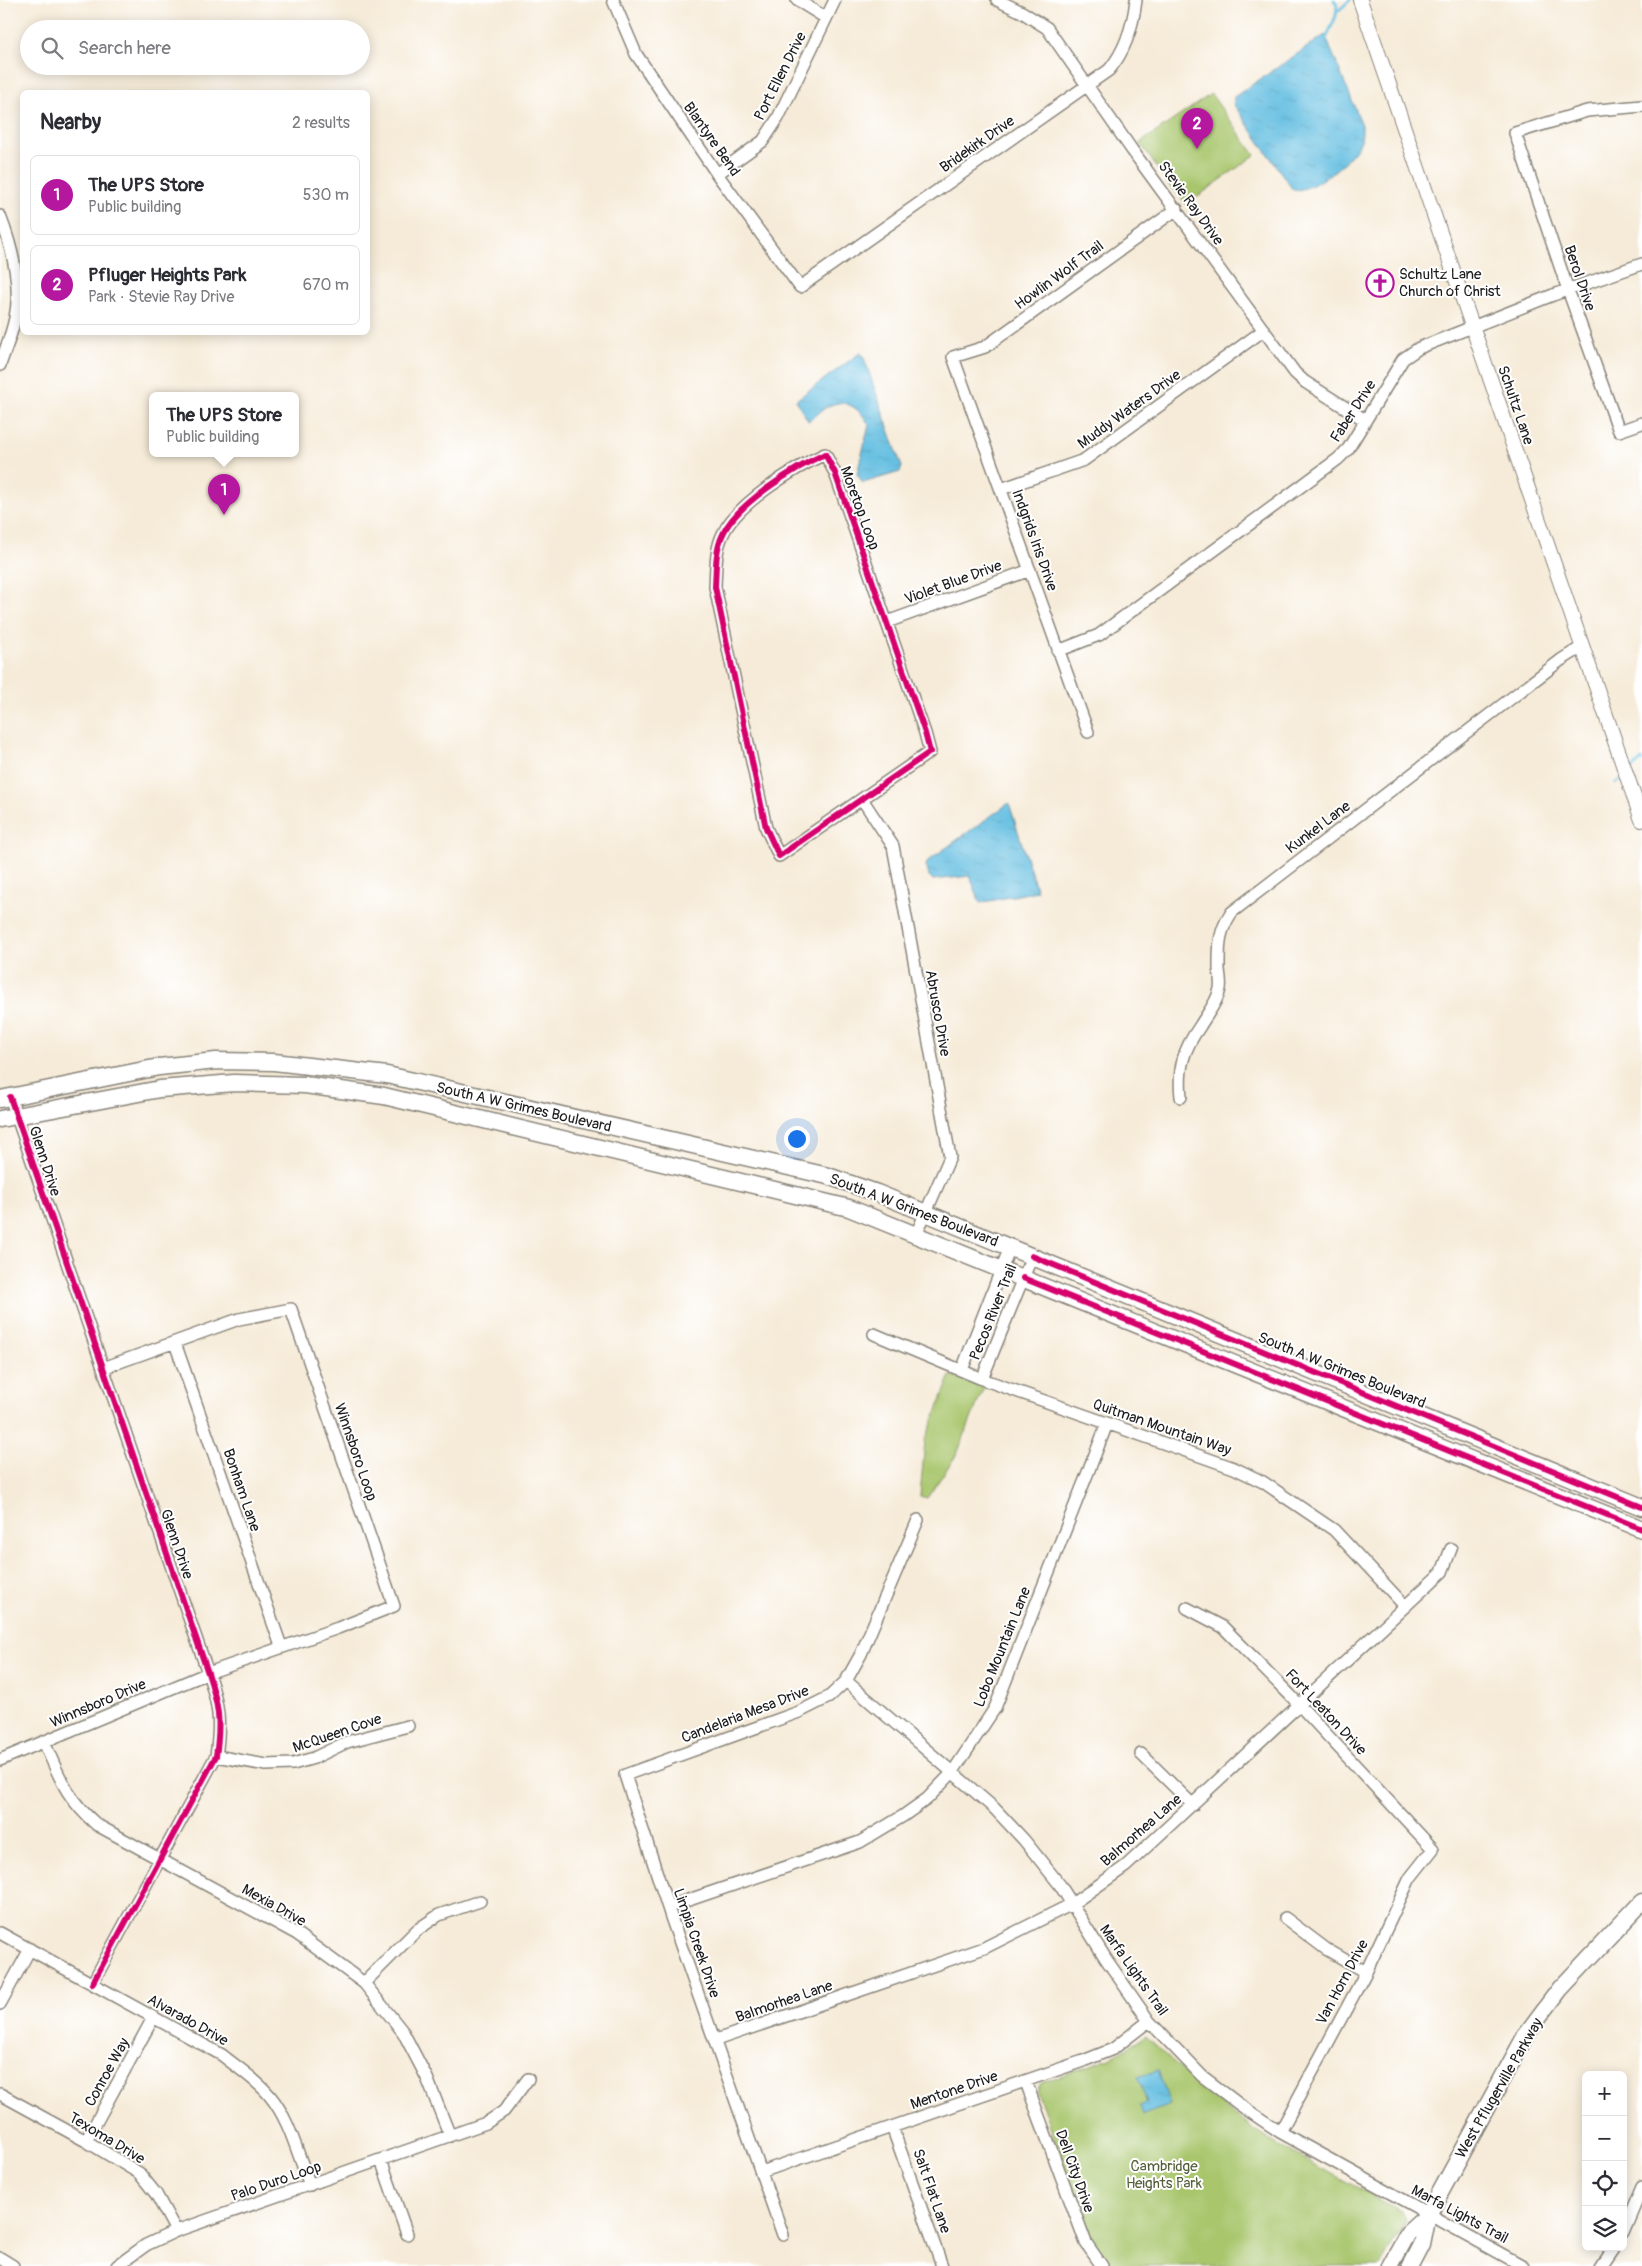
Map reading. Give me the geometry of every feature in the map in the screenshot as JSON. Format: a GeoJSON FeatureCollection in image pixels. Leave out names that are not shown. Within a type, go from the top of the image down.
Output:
{"type":"FeatureCollection","features":[{"type":"Feature","properties":{"kind":"main road","name":"South A W Grimes Boulevard"},"geometry":{"type":"LineString","coordinates":[[5,1098],[159,1067],[216,1062],[274,1062],[306,1065],[387,1075],[828,1176],[925,1212],[1642,1507]]}},
{"type":"Feature","properties":{"kind":"main road"},"geometry":{"type":"LineString","coordinates":[[305,1085],[306,1065]]}},
{"type":"Feature","properties":{"kind":"main road","name":"South A W Grimes Boulevard"},"geometry":{"type":"LineString","coordinates":[[0,1119],[160,1089],[234,1083],[305,1085],[384,1096],[849,1208],[1642,1529]]}},
{"type":"Feature","properties":{"kind":"main road"},"geometry":{"type":"LineString","coordinates":[[457,1115],[463,1093]]}},
{"type":"Feature","properties":{"kind":"main road"},"geometry":{"type":"LineString","coordinates":[[740,1183],[762,1179],[782,1165]]}},
{"type":"Feature","properties":{"kind":"main road"},"geometry":{"type":"LineString","coordinates":[[1175,1339],[1183,1319]]}},
{"type":"Feature","properties":{"kind":"main road"},"geometry":{"type":"LineString","coordinates":[[1339,1406],[1346,1386]]}},
{"type":"Feature","properties":{"kind":"main road"},"geometry":{"type":"LineString","coordinates":[[1469,1458],[1476,1439]]}},
{"type":"Feature","properties":{"kind":"main road","name":"West Pflugerville Parkway"},"geometry":{"type":"LineString","coordinates":[[1411,2266],[1422,2245],[1428,2215],[1527,2033],[1560,1989],[1642,1902]]}},
{"type":"Feature","properties":{"kind":"main road","name":"West Pflugerville Parkway"},"geometry":{"type":"LineString","coordinates":[[1390,2266],[1408,2233],[1428,2215]]}},
{"type":"Feature","properties":{"kind":"street","name":"Blantyre Bend"},"geometry":{"type":"LineString","coordinates":[[613,0],[636,54],[717,174],[800,287]]}},
{"type":"Feature","properties":{"kind":"street"},"geometry":{"type":"LineString","coordinates":[[797,0],[826,18]]}},
{"type":"Feature","properties":{"kind":"street","name":"Port Ellen Drive"},"geometry":{"type":"LineString","coordinates":[[717,174],[763,141],[778,118],[835,0]]}},
{"type":"Feature","properties":{"kind":"street","name":"Stevie Ray Drive"},"geometry":{"type":"LineString","coordinates":[[997,0],[1022,12],[1047,28],[1132,150],[1264,330],[1305,382],[1365,420]]}},
{"type":"Feature","properties":{"kind":"street","name":"Bridekirk Drive"},"geometry":{"type":"LineString","coordinates":[[800,287],[1109,70],[1118,60],[1125,47],[1134,16],[1136,0]]}},
{"type":"Feature","properties":{"kind":"street","name":"Schultz Lane"},"geometry":{"type":"LineString","coordinates":[[1360,0],[1642,820]]}},
{"type":"Feature","properties":{"kind":"street","name":"Berol Drive"},"geometry":{"type":"LineString","coordinates":[[1642,106],[1586,111],[1516,133],[1568,290],[1619,431],[1642,423]]}},
{"type":"Feature","properties":{"kind":"street","name":"Howlin Wolf Trail"},"geometry":{"type":"LineString","coordinates":[[953,357],[984,347],[1177,209]]}},
{"type":"Feature","properties":{"kind":"street"},"geometry":{"type":"LineString","coordinates":[[0,216],[15,269],[17,292],[15,318],[0,366]]}},
{"type":"Feature","properties":{"kind":"street","name":"Faber Drive"},"geometry":{"type":"LineString","coordinates":[[1058,652],[1099,635],[1338,459],[1348,449],[1403,360],[1426,344],[1642,264]]}},
{"type":"Feature","properties":{"kind":"street","name":"Muddy Waters Drive"},"geometry":{"type":"LineString","coordinates":[[1001,489],[1084,460],[1264,330]]}},
{"type":"Feature","properties":{"kind":"street","name":"Indgrids Iris Drive"},"geometry":{"type":"LineString","coordinates":[[953,357],[1088,732]]}},
{"type":"Feature","properties":{"kind":"street","name":"Moretop Loop"},"geometry":{"type":"LineString","coordinates":[[826,454],[836,473],[930,752],[862,799],[779,856],[766,828],[716,587],[716,559],[723,533],[746,504],[804,464],[826,454]]}},
{"type":"Feature","properties":{"kind":"street","name":"Violet Blue Drive"},"geometry":{"type":"LineString","coordinates":[[887,622],[1030,570]]}},
{"type":"Feature","properties":{"kind":"street","name":"Kunkel Lane"},"geometry":{"type":"LineString","coordinates":[[1181,1097],[1179,1078],[1183,1054],[1210,1012],[1220,989],[1219,948],[1222,927],[1232,912],[1561,660],[1582,647]]}},
{"type":"Feature","properties":{"kind":"street","name":"Abrusco Drive"},"geometry":{"type":"LineString","coordinates":[[862,799],[893,846],[950,1157],[916,1235]]}},
{"type":"Feature","properties":{"kind":"street","name":"Glenn Drive"},"geometry":{"type":"LineString","coordinates":[[5,1098],[17,1116],[208,1673],[219,1711],[220,1726],[216,1756],[92,1984]]}},
{"type":"Feature","properties":{"kind":"street","name":"Pecos River Trail"},"geometry":{"type":"LineString","coordinates":[[962,1370],[1010,1247]]}},
{"type":"Feature","properties":{"kind":"street","name":"Pecos River Trail"},"geometry":{"type":"LineString","coordinates":[[982,1379],[1032,1256]]}},
{"type":"Feature","properties":{"kind":"street","name":"Winnsboro Loop"},"geometry":{"type":"LineString","coordinates":[[103,1368],[239,1319],[291,1309],[394,1606],[338,1628],[281,1646],[208,1673]]}},
{"type":"Feature","properties":{"kind":"street","name":"Quitman Mountain Way"},"geometry":{"type":"LineString","coordinates":[[874,1334],[982,1379],[1234,1468],[1264,1482],[1334,1530],[1405,1606]]}},
{"type":"Feature","properties":{"kind":"street","name":"Bonham Lane"},"geometry":{"type":"LineString","coordinates":[[175,1343],[281,1646]]}},
{"type":"Feature","properties":{"kind":"street","name":"Lobo Mountain Lane"},"geometry":{"type":"LineString","coordinates":[[668,1906],[860,1842],[927,1799],[952,1773],[995,1708],[1107,1424]]}},
{"type":"Feature","properties":{"kind":"street","name":"Candelaria Mesa Drive"},"geometry":{"type":"LineString","coordinates":[[625,1775],[800,1712],[829,1697],[846,1681],[867,1641],[918,1520]]}},
{"type":"Feature","properties":{"kind":"street","name":"Balmorhea Lane"},"geometry":{"type":"LineString","coordinates":[[716,2040],[984,1948],[1072,1904],[1126,1866],[1442,1572],[1451,1549]]}},
{"type":"Feature","properties":{"kind":"street","name":"Fort Leaton Drive"},"geometry":{"type":"LineString","coordinates":[[1187,1608],[1223,1627],[1300,1705],[1433,1849]]}},
{"type":"Feature","properties":{"kind":"street","name":"Winnsboro Drive"},"geometry":{"type":"LineString","coordinates":[[0,1760],[208,1673]]}},
{"type":"Feature","properties":{"kind":"street","name":"Marfa Lights Trail"},"geometry":{"type":"LineString","coordinates":[[846,1681],[994,1808],[1024,1840],[1060,1885],[1106,1960],[1149,2021],[1202,2076],[1280,2132],[1523,2266]]}},
{"type":"Feature","properties":{"kind":"street","name":"McQueen Cove"},"geometry":{"type":"LineString","coordinates":[[216,1756],[266,1765],[293,1764],[314,1758],[347,1742],[408,1726]]}},
{"type":"Feature","properties":{"kind":"street","name":"Mexia Drive"},"geometry":{"type":"LineString","coordinates":[[44,1742],[67,1794],[80,1811],[97,1825],[296,1934],[364,1983],[403,2032],[427,2078],[450,2136]]}},
{"type":"Feature","properties":{"kind":"street"},"geometry":{"type":"LineString","coordinates":[[1141,1754],[1192,1805]]}},
{"type":"Feature","properties":{"kind":"street","name":"Limpia Creek Drive"},"geometry":{"type":"LineString","coordinates":[[625,1775],[668,1906],[782,2235]]}},
{"type":"Feature","properties":{"kind":"street","name":"Van Horn Drive"},"geometry":{"type":"LineString","coordinates":[[1280,2132],[1366,1972],[1410,1878],[1433,1849]]}},
{"type":"Feature","properties":{"kind":"street"},"geometry":{"type":"LineString","coordinates":[[364,1983],[417,1930],[439,1915],[480,1901]]}},
{"type":"Feature","properties":{"kind":"street"},"geometry":{"type":"LineString","coordinates":[[1285,1918],[1326,1949],[1366,1972]]}},
{"type":"Feature","properties":{"kind":"street","name":"Alvarado Drive"},"geometry":{"type":"LineString","coordinates":[[0,1933],[222,2055],[271,2096],[287,2125],[310,2185]]}},
{"type":"Feature","properties":{"kind":"street"},"geometry":{"type":"LineString","coordinates":[[0,2004],[30,1949]]}},
{"type":"Feature","properties":{"kind":"street","name":"Conroe Way"},"geometry":{"type":"LineString","coordinates":[[86,2141],[153,2018]]}},
{"type":"Feature","properties":{"kind":"street","name":"Mentone Drive"},"geometry":{"type":"LineString","coordinates":[[761,2172],[1026,2082],[1113,2049],[1149,2021]]}},
{"type":"Feature","properties":{"kind":"street","name":"Palo Duro Loop"},"geometry":{"type":"LineString","coordinates":[[117,2266],[146,2245],[176,2231],[486,2123],[504,2111],[528,2079]]}},
{"type":"Feature","properties":{"kind":"street","name":"Dell City Drive"},"geometry":{"type":"LineString","coordinates":[[1026,2082],[1086,2243],[1102,2266]]}},
{"type":"Feature","properties":{"kind":"street","name":"Texoma Drive"},"geometry":{"type":"LineString","coordinates":[[0,2094],[139,2172],[156,2194],[176,2231]]}},
{"type":"Feature","properties":{"kind":"street","name":"Salt Flat Lane"},"geometry":{"type":"LineString","coordinates":[[892,2127],[942,2266]]}},
{"type":"Feature","properties":{"kind":"street"},"geometry":{"type":"LineString","coordinates":[[381,2160],[406,2234]]}},
{"type":"Feature","properties":{"kind":"street"},"geometry":{"type":"LineString","coordinates":[[1627,2222],[1642,2186]]}},
{"type":"Feature","properties":{"kind":"street"},"geometry":{"type":"LineString","coordinates":[[1601,2266],[1611,2251]]}},
{"type":"Feature","properties":{"kind":"street"},"geometry":{"type":"LineString","coordinates":[[0,2258],[13,2266]]}},
{"type":"Feature","properties":{"kind":"green space"},"geometry":{"type":"Polygon","coordinates":[[[1211,94],[1255,155],[1186,205],[1180,195],[1170,187],[1140,143],[1211,94]]]}},
{"type":"Feature","properties":{"kind":"green space"},"geometry":{"type":"Polygon","coordinates":[[[951,1375],[984,1387],[957,1454],[927,1498],[920,1496],[925,1441],[951,1375]]]}},
{"type":"Feature","properties":{"kind":"green space","name":"Cambridge Heights Park"},"geometry":{"type":"Polygon","coordinates":[[[1146,2036],[1195,2082],[1249,2126],[1273,2142],[1403,2212],[1406,2221],[1381,2266],[1113,2266],[1098,2248],[1086,2228],[1037,2091],[1041,2083],[1109,2058],[1146,2036]]]}},
{"type":"Feature","properties":{"kind":"water"},"geometry":{"type":"Polygon","coordinates":[[[1325,35],[1362,125],[1361,140],[1350,156],[1332,173],[1311,186],[1293,190],[1234,105],[1234,97],[1325,35]]]}},
{"type":"Feature","properties":{"kind":"water"},"geometry":{"type":"Polygon","coordinates":[[[860,353],[863,355],[902,467],[900,472],[863,483],[857,474],[869,425],[862,415],[853,407],[837,403],[825,408],[808,421],[796,400],[860,353]]]}},
{"type":"Feature","properties":{"kind":"water"},"geometry":{"type":"Polygon","coordinates":[[[1009,803],[1037,891],[980,903],[970,876],[933,880],[929,876],[926,865],[929,860],[1009,803]]]}},
{"type":"Feature","properties":{"kind":"water"},"geometry":{"type":"Polygon","coordinates":[[[1158,2070],[1170,2105],[1143,2115],[1140,2106],[1147,2103],[1138,2077],[1158,2070]]]}},
{"type":"Feature","properties":{"kind":"waterway"},"geometry":{"type":"LineString","coordinates":[[1326,39],[1336,16],[1337,4],[1334,0]]}},
{"type":"Feature","properties":{"kind":"waterway"},"geometry":{"type":"LineString","coordinates":[[1337,12],[1350,0]]}},
{"type":"Feature","properties":{"kind":"waterway"},"geometry":{"type":"LineString","coordinates":[[1632,769],[1642,760]]}},
{"type":"Feature","properties":{"kind":"cycle path"},"geometry":{"type":"LineString","coordinates":[[825,454],[835,473],[930,752],[779,856],[766,828],[715,587],[716,560],[720,540],[730,522],[740,511],[783,477],[825,454]]}},
{"type":"Feature","properties":{"kind":"cycle path"},"geometry":{"type":"LineString","coordinates":[[10,1097],[208,1673],[215,1695],[218,1714],[216,1756],[92,1984]]}},
{"type":"Feature","properties":{"kind":"cycle path"},"geometry":{"type":"LineString","coordinates":[[1032,1256],[1642,1507]]}},
{"type":"Feature","properties":{"kind":"cycle path"},"geometry":{"type":"LineString","coordinates":[[1023,1278],[1642,1529]]}},
{"type":"Feature","properties":{"kind":"place","name":"Pfluger Heights Park"},"geometry":{"type":"Point","coordinates":[1197,149]}},
{"type":"Feature","properties":{"kind":"place","name":"Schultz Lane Church of Christ"},"geometry":{"type":"Point","coordinates":[1380,283]}},
{"type":"Feature","properties":{"kind":"place","name":"The UPS Store"},"geometry":{"type":"Point","coordinates":[224,515]}}]}
